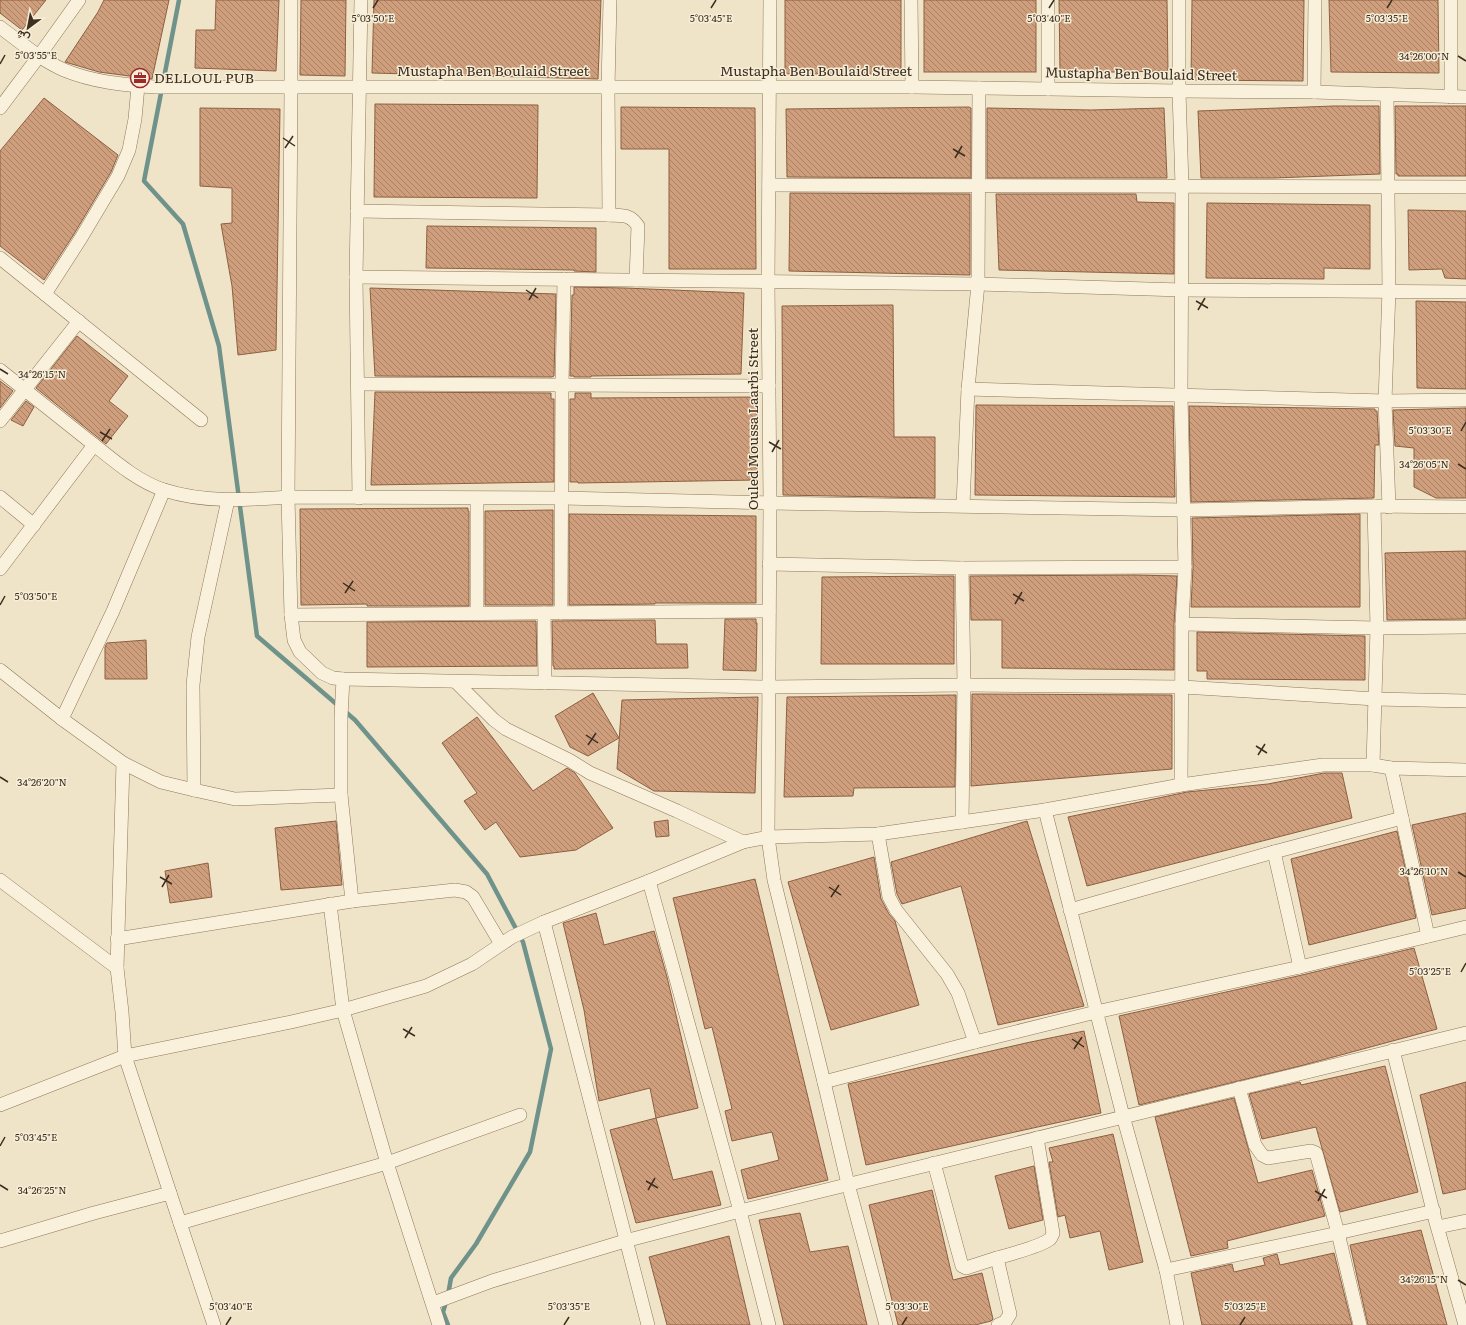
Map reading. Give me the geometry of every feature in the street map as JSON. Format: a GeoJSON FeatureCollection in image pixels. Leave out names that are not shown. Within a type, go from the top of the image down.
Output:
{"type":"FeatureCollection","features":[{"type":"Feature","properties":{"kind":"street"},"geometry":{"type":"LineString","coordinates":[[0,108],[79,0]]}},
{"type":"Feature","properties":{"kind":"street"},"geometry":{"type":"LineString","coordinates":[[291,0],[292,87],[288,497],[291,615],[294,640],[300,652],[322,672],[333,678],[343,679],[456,682],[769,687],[964,685],[1182,687],[1375,699],[1466,701]]}},
{"type":"Feature","properties":{"kind":"street"},"geometry":{"type":"LineString","coordinates":[[359,498],[356,277],[361,0]]}},
{"type":"Feature","properties":{"kind":"street"},"geometry":{"type":"LineString","coordinates":[[609,215],[608,88],[610,0]]}},
{"type":"Feature","properties":{"kind":"street","name":"Ouled Moussa Laarbi Street"},"geometry":{"type":"LineString","coordinates":[[770,0],[768,282],[770,503],[768,837],[774,880],[848,1184],[886,1325]]}},
{"type":"Feature","properties":{"kind":"street"},"geometry":{"type":"LineString","coordinates":[[911,0],[912,87]]}},
{"type":"Feature","properties":{"kind":"street"},"geometry":{"type":"LineString","coordinates":[[1048,0],[1048,89]]}},
{"type":"Feature","properties":{"kind":"street"},"geometry":{"type":"LineString","coordinates":[[1179,0],[1185,567],[1182,624],[1181,785]]}},
{"type":"Feature","properties":{"kind":"street"},"geometry":{"type":"LineString","coordinates":[[1314,92],[1315,0]]}},
{"type":"Feature","properties":{"kind":"street"},"geometry":{"type":"LineString","coordinates":[[1451,97],[1452,0]]}},
{"type":"Feature","properties":{"kind":"street","name":"Mustapha Ben Boulaid Street"},"geometry":{"type":"LineString","coordinates":[[0,27],[39,56],[63,70],[85,78],[122,85],[138,86],[608,88],[912,87],[1314,92],[1466,97]]}},
{"type":"Feature","properties":{"kind":"street"},"geometry":{"type":"LineString","coordinates":[[45,294],[118,176],[129,150],[135,119],[138,86]]}},
{"type":"Feature","properties":{"kind":"street"},"geometry":{"type":"LineString","coordinates":[[963,505],[968,389],[978,284],[980,185],[979,88]]}},
{"type":"Feature","properties":{"kind":"street"},"geometry":{"type":"LineString","coordinates":[[1387,95],[1389,290],[1385,401],[1389,507]]}},
{"type":"Feature","properties":{"kind":"street"},"geometry":{"type":"LineString","coordinates":[[769,184],[1466,186]]}},
{"type":"Feature","properties":{"kind":"street"},"geometry":{"type":"LineString","coordinates":[[358,211],[627,216],[634,219],[638,226],[636,280]]}},
{"type":"Feature","properties":{"kind":"street"},"geometry":{"type":"LineString","coordinates":[[0,258],[201,420]]}},
{"type":"Feature","properties":{"kind":"street"},"geometry":{"type":"LineString","coordinates":[[356,277],[978,284],[1182,290],[1389,290],[1466,292]]}},
{"type":"Feature","properties":{"kind":"street"},"geometry":{"type":"LineString","coordinates":[[561,613],[564,279]]}},
{"type":"Feature","properties":{"kind":"street"},"geometry":{"type":"LineString","coordinates":[[0,421],[79,321]]}},
{"type":"Feature","properties":{"kind":"street"},"geometry":{"type":"LineString","coordinates":[[0,370],[94,445],[142,480],[164,490],[199,498],[228,500],[288,497],[562,498],[1184,510],[1374,506],[1466,507]]}},
{"type":"Feature","properties":{"kind":"street"},"geometry":{"type":"LineString","coordinates":[[358,384],[769,386]]}},
{"type":"Feature","properties":{"kind":"street"},"geometry":{"type":"LineString","coordinates":[[968,389],[1385,401],[1466,400]]}},
{"type":"Feature","properties":{"kind":"street"},"geometry":{"type":"LineString","coordinates":[[0,569],[94,445]]}},
{"type":"Feature","properties":{"kind":"street"},"geometry":{"type":"LineString","coordinates":[[62,719],[113,611],[164,490]]}},
{"type":"Feature","properties":{"kind":"street"},"geometry":{"type":"LineString","coordinates":[[0,497],[34,525]]}},
{"type":"Feature","properties":{"kind":"street"},"geometry":{"type":"LineString","coordinates":[[477,498],[477,613]]}},
{"type":"Feature","properties":{"kind":"street"},"geometry":{"type":"LineString","coordinates":[[194,790],[193,685],[198,637],[228,500]]}},
{"type":"Feature","properties":{"kind":"street"},"geometry":{"type":"LineString","coordinates":[[1373,765],[1377,628],[1374,506]]}},
{"type":"Feature","properties":{"kind":"street"},"geometry":{"type":"LineString","coordinates":[[769,564],[962,568],[1185,567]]}},
{"type":"Feature","properties":{"kind":"street"},"geometry":{"type":"LineString","coordinates":[[962,568],[964,685],[962,822]]}},
{"type":"Feature","properties":{"kind":"street"},"geometry":{"type":"LineString","coordinates":[[291,615],[769,611]]}},
{"type":"Feature","properties":{"kind":"street"},"geometry":{"type":"LineString","coordinates":[[544,613],[545,683]]}},
{"type":"Feature","properties":{"kind":"street"},"geometry":{"type":"LineString","coordinates":[[1182,624],[1377,628],[1466,627]]}},
{"type":"Feature","properties":{"kind":"street"},"geometry":{"type":"LineString","coordinates":[[0,670],[62,719],[123,763],[161,782],[235,799],[341,795]]}},
{"type":"Feature","properties":{"kind":"street"},"geometry":{"type":"LineString","coordinates":[[343,679],[341,717],[341,795],[352,901]]}},
{"type":"Feature","properties":{"kind":"street"},"geometry":{"type":"LineString","coordinates":[[456,682],[506,730],[569,760],[590,773],[743,842]]}},
{"type":"Feature","properties":{"kind":"street"},"geometry":{"type":"LineString","coordinates":[[123,763],[117,968],[125,1056],[214,1325]]}},
{"type":"Feature","properties":{"kind":"street"},"geometry":{"type":"LineString","coordinates":[[0,1105],[125,1056],[343,1010],[426,986],[472,964],[506,940],[526,930],[743,842],[768,837],[878,834],[1045,810],[1181,785],[1323,764],[1466,770]]}},
{"type":"Feature","properties":{"kind":"street"},"geometry":{"type":"LineString","coordinates":[[1391,768],[1428,936]]}},
{"type":"Feature","properties":{"kind":"street"},"geometry":{"type":"LineString","coordinates":[[1045,810],[1123,1116],[1166,1270],[1178,1325]]}},
{"type":"Feature","properties":{"kind":"street"},"geometry":{"type":"LineString","coordinates":[[1070,910],[1274,852],[1402,818]]}},
{"type":"Feature","properties":{"kind":"street"},"geometry":{"type":"LineString","coordinates":[[878,834],[889,897],[896,910],[947,974],[958,993],[975,1042]]}},
{"type":"Feature","properties":{"kind":"street"},"geometry":{"type":"LineString","coordinates":[[1274,852],[1300,968]]}},
{"type":"Feature","properties":{"kind":"street"},"geometry":{"type":"LineString","coordinates":[[0,880],[117,968]]}},
{"type":"Feature","properties":{"kind":"street"},"geometry":{"type":"LineString","coordinates":[[649,881],[740,1210],[769,1325]]}},
{"type":"Feature","properties":{"kind":"street"},"geometry":{"type":"LineString","coordinates":[[117,939],[330,904],[455,890],[466,892],[473,897],[506,940]]}},
{"type":"Feature","properties":{"kind":"street"},"geometry":{"type":"LineString","coordinates":[[330,904],[343,1010],[387,1163],[439,1325]]}},
{"type":"Feature","properties":{"kind":"street"},"geometry":{"type":"LineString","coordinates":[[544,922],[625,1241],[648,1325]]}},
{"type":"Feature","properties":{"kind":"street"},"geometry":{"type":"LineString","coordinates":[[824,1082],[1096,1012],[1300,968],[1466,926]]}},
{"type":"Feature","properties":{"kind":"street"},"geometry":{"type":"LineString","coordinates":[[433,1303],[492,1281],[625,1241],[740,1210],[1466,1033]]}},
{"type":"Feature","properties":{"kind":"street"},"geometry":{"type":"LineString","coordinates":[[1394,1050],[1438,1227],[1465,1325]]}},
{"type":"Feature","properties":{"kind":"street"},"geometry":{"type":"LineString","coordinates":[[1239,1088],[1255,1144],[1262,1155],[1268,1158],[1311,1151],[1316,1153],[1338,1234],[1360,1325]]}},
{"type":"Feature","properties":{"kind":"street"},"geometry":{"type":"LineString","coordinates":[[180,1223],[387,1163],[520,1115]]}},
{"type":"Feature","properties":{"kind":"street"},"geometry":{"type":"LineString","coordinates":[[934,1163],[962,1266],[966,1268],[1028,1249],[1048,1240],[1052,1236],[1053,1233],[1037,1138]]}},
{"type":"Feature","properties":{"kind":"street"},"geometry":{"type":"LineString","coordinates":[[0,1241],[94,1213],[170,1193]]}},
{"type":"Feature","properties":{"kind":"street"},"geometry":{"type":"LineString","coordinates":[[1166,1270],[1338,1234],[1434,1211]]}},
{"type":"Feature","properties":{"kind":"street"},"geometry":{"type":"LineString","coordinates":[[1438,1227],[1466,1221]]}},
{"type":"Feature","properties":{"kind":"street"},"geometry":{"type":"LineString","coordinates":[[998,1258],[1010,1314],[1005,1322],[998,1325]]}},
{"type":"Feature","properties":{"kind":"building"},"geometry":{"type":"Polygon","coordinates":[[[0,0],[46,0],[22,30],[0,13],[0,0]]]}},
{"type":"Feature","properties":{"kind":"building"},"geometry":{"type":"Polygon","coordinates":[[[104,0],[169,0],[152,79],[99,72],[65,62],[98,12],[104,0]]]}},
{"type":"Feature","properties":{"kind":"building"},"geometry":{"type":"Polygon","coordinates":[[[216,0],[279,0],[276,71],[195,68],[196,30],[215,30],[216,0]]]}},
{"type":"Feature","properties":{"kind":"building"},"geometry":{"type":"Polygon","coordinates":[[[301,0],[346,0],[345,76],[300,75],[301,0]]]}},
{"type":"Feature","properties":{"kind":"building"},"geometry":{"type":"Polygon","coordinates":[[[374,0],[601,0],[598,79],[372,73],[374,0]]]}},
{"type":"Feature","properties":{"kind":"building"},"geometry":{"type":"Polygon","coordinates":[[[785,0],[901,0],[901,74],[785,74],[785,0]]]}},
{"type":"Feature","properties":{"kind":"building"},"geometry":{"type":"Polygon","coordinates":[[[924,0],[1036,0],[1036,72],[924,72],[924,0]]]}},
{"type":"Feature","properties":{"kind":"building"},"geometry":{"type":"Polygon","coordinates":[[[1059,0],[1167,0],[1168,71],[1060,73],[1059,0]]]}},
{"type":"Feature","properties":{"kind":"building"},"geometry":{"type":"Polygon","coordinates":[[[1192,0],[1304,0],[1303,81],[1191,80],[1192,0]]]}},
{"type":"Feature","properties":{"kind":"building"},"geometry":{"type":"Polygon","coordinates":[[[1329,0],[1438,0],[1439,73],[1331,72],[1329,0]]]}},
{"type":"Feature","properties":{"kind":"building"},"geometry":{"type":"Polygon","coordinates":[[[44,98],[118,155],[111,172],[74,234],[44,280],[0,246],[0,151],[44,98]]]}},
{"type":"Feature","properties":{"kind":"building"},"geometry":{"type":"Polygon","coordinates":[[[375,104],[538,105],[537,198],[374,197],[375,104]]]}},
{"type":"Feature","properties":{"kind":"building"},"geometry":{"type":"Polygon","coordinates":[[[1334,106],[1379,106],[1380,174],[1274,178],[1201,178],[1198,111],[1334,106]]]}},
{"type":"Feature","properties":{"kind":"building"},"geometry":{"type":"Polygon","coordinates":[[[1395,106],[1466,106],[1466,176],[1398,176],[1398,174],[1396,174],[1395,106]]]}},
{"type":"Feature","properties":{"kind":"building"},"geometry":{"type":"Polygon","coordinates":[[[621,107],[755,108],[756,269],[669,269],[669,149],[621,149],[621,107]]]}},
{"type":"Feature","properties":{"kind":"building"},"geometry":{"type":"Polygon","coordinates":[[[200,108],[280,109],[276,350],[238,355],[232,286],[221,224],[232,223],[232,188],[200,186],[200,108]]]}},
{"type":"Feature","properties":{"kind":"building"},"geometry":{"type":"Polygon","coordinates":[[[971,108],[971,178],[787,177],[786,109],[971,108]]]}},
{"type":"Feature","properties":{"kind":"building"},"geometry":{"type":"Polygon","coordinates":[[[987,108],[1091,110],[1164,108],[1167,178],[987,178],[987,108]]]}},
{"type":"Feature","properties":{"kind":"building"},"geometry":{"type":"Polygon","coordinates":[[[790,193],[970,194],[970,275],[789,271],[790,193]]]}},
{"type":"Feature","properties":{"kind":"building"},"geometry":{"type":"Polygon","coordinates":[[[996,194],[1136,194],[1137,202],[1174,203],[1174,274],[999,270],[996,194]]]}},
{"type":"Feature","properties":{"kind":"building"},"geometry":{"type":"Polygon","coordinates":[[[1207,203],[1370,205],[1370,269],[1324,268],[1324,279],[1206,278],[1207,203]]]}},
{"type":"Feature","properties":{"kind":"building"},"geometry":{"type":"Polygon","coordinates":[[[1408,210],[1466,211],[1466,279],[1445,278],[1442,269],[1409,270],[1408,210]]]}},
{"type":"Feature","properties":{"kind":"building"},"geometry":{"type":"Polygon","coordinates":[[[427,226],[596,228],[596,272],[574,270],[426,268],[427,226]]]}},
{"type":"Feature","properties":{"kind":"building"},"geometry":{"type":"Polygon","coordinates":[[[574,287],[744,293],[741,374],[591,377],[570,376],[572,295],[574,295],[574,287]]]}},
{"type":"Feature","properties":{"kind":"building"},"geometry":{"type":"Polygon","coordinates":[[[370,288],[556,294],[554,376],[375,376],[370,288]]]}},
{"type":"Feature","properties":{"kind":"building"},"geometry":{"type":"Polygon","coordinates":[[[1416,301],[1466,302],[1466,389],[1417,388],[1416,301]]]}},
{"type":"Feature","properties":{"kind":"building"},"geometry":{"type":"Polygon","coordinates":[[[893,305],[894,437],[935,437],[935,498],[783,495],[782,306],[893,305]]]}},
{"type":"Feature","properties":{"kind":"building"},"geometry":{"type":"Polygon","coordinates":[[[77,336],[128,376],[109,401],[128,416],[106,444],[36,388],[77,336]]]}},
{"type":"Feature","properties":{"kind":"building"},"geometry":{"type":"Polygon","coordinates":[[[0,381],[13,391],[0,408],[0,381]]]}},
{"type":"Feature","properties":{"kind":"building"},"geometry":{"type":"Polygon","coordinates":[[[375,392],[551,393],[551,399],[554,399],[554,482],[371,485],[375,392]]]}},
{"type":"Feature","properties":{"kind":"building"},"geometry":{"type":"Polygon","coordinates":[[[575,393],[591,393],[591,398],[757,397],[757,480],[570,482],[570,399],[575,399],[575,393]]]}},
{"type":"Feature","properties":{"kind":"building"},"geometry":{"type":"Polygon","coordinates":[[[26,401],[34,407],[23,426],[11,420],[26,401]]]}},
{"type":"Feature","properties":{"kind":"building"},"geometry":{"type":"Polygon","coordinates":[[[976,405],[1173,406],[1175,497],[975,495],[976,405]]]}},
{"type":"Feature","properties":{"kind":"building"},"geometry":{"type":"Polygon","coordinates":[[[1189,406],[1375,409],[1375,411],[1377,411],[1379,445],[1375,445],[1374,498],[1191,502],[1189,406]]]}},
{"type":"Feature","properties":{"kind":"building"},"geometry":{"type":"Polygon","coordinates":[[[1466,408],[1466,498],[1436,498],[1414,487],[1414,448],[1395,446],[1393,410],[1466,408]]]}},
{"type":"Feature","properties":{"kind":"building"},"geometry":{"type":"Polygon","coordinates":[[[468,508],[469,606],[367,606],[367,604],[301,605],[300,509],[468,508]]]}},
{"type":"Feature","properties":{"kind":"building"},"geometry":{"type":"Polygon","coordinates":[[[553,510],[553,605],[485,605],[485,511],[553,510]]]}},
{"type":"Feature","properties":{"kind":"building"},"geometry":{"type":"Polygon","coordinates":[[[569,514],[756,516],[756,603],[569,605],[569,514]]]}},
{"type":"Feature","properties":{"kind":"building"},"geometry":{"type":"Polygon","coordinates":[[[1360,514],[1360,607],[1191,607],[1193,567],[1192,518],[1360,514]]]}},
{"type":"Feature","properties":{"kind":"building"},"geometry":{"type":"Polygon","coordinates":[[[1466,551],[1466,619],[1387,620],[1385,553],[1466,551]]]}},
{"type":"Feature","properties":{"kind":"building"},"geometry":{"type":"Polygon","coordinates":[[[954,576],[954,664],[821,664],[822,577],[954,576]]]}},
{"type":"Feature","properties":{"kind":"building"},"geometry":{"type":"Polygon","coordinates":[[[970,576],[1177,576],[1174,624],[1174,670],[1002,668],[1002,620],[971,620],[970,576]]]}},
{"type":"Feature","properties":{"kind":"building"},"geometry":{"type":"Polygon","coordinates":[[[725,619],[756,619],[756,671],[723,670],[725,619]]]}},
{"type":"Feature","properties":{"kind":"building"},"geometry":{"type":"Polygon","coordinates":[[[655,620],[656,644],[687,644],[688,668],[554,669],[552,621],[655,620]]]}},
{"type":"Feature","properties":{"kind":"building"},"geometry":{"type":"Polygon","coordinates":[[[536,621],[537,666],[367,667],[367,622],[536,621]]]}},
{"type":"Feature","properties":{"kind":"building"},"geometry":{"type":"Polygon","coordinates":[[[1197,632],[1365,636],[1365,680],[1207,679],[1207,671],[1197,671],[1197,632]]]}},
{"type":"Feature","properties":{"kind":"building"},"geometry":{"type":"Polygon","coordinates":[[[146,640],[147,679],[105,679],[105,647],[107,643],[146,640]]]}},
{"type":"Feature","properties":{"kind":"building"},"geometry":{"type":"Polygon","coordinates":[[[593,693],[619,738],[588,756],[570,747],[555,716],[593,693]]]}},
{"type":"Feature","properties":{"kind":"building"},"geometry":{"type":"Polygon","coordinates":[[[972,694],[1172,695],[1172,769],[971,786],[972,694]]]}},
{"type":"Feature","properties":{"kind":"building"},"geometry":{"type":"Polygon","coordinates":[[[956,695],[955,787],[854,788],[853,796],[784,797],[787,697],[956,695]]]}},
{"type":"Feature","properties":{"kind":"building"},"geometry":{"type":"Polygon","coordinates":[[[758,697],[755,793],[654,791],[617,769],[622,700],[758,697]]]}},
{"type":"Feature","properties":{"kind":"building"},"geometry":{"type":"Polygon","coordinates":[[[477,717],[533,791],[567,768],[575,773],[613,828],[576,850],[520,857],[496,822],[485,830],[464,801],[477,793],[442,743],[477,717]]]}},
{"type":"Feature","properties":{"kind":"building"},"geometry":{"type":"Polygon","coordinates":[[[1324,773],[1342,773],[1352,818],[1087,886],[1068,817],[1187,792],[1268,784],[1324,773]]]}},
{"type":"Feature","properties":{"kind":"building"},"geometry":{"type":"Polygon","coordinates":[[[1466,813],[1466,908],[1432,915],[1412,825],[1466,813]]]}},
{"type":"Feature","properties":{"kind":"building"},"geometry":{"type":"Polygon","coordinates":[[[668,820],[669,836],[656,837],[654,822],[668,820]]]}},
{"type":"Feature","properties":{"kind":"building"},"geometry":{"type":"Polygon","coordinates":[[[336,821],[342,885],[281,890],[275,828],[336,821]]]}},
{"type":"Feature","properties":{"kind":"building"},"geometry":{"type":"Polygon","coordinates":[[[1027,821],[1084,1006],[998,1025],[961,886],[902,904],[897,894],[891,862],[1027,821]]]}},
{"type":"Feature","properties":{"kind":"building"},"geometry":{"type":"Polygon","coordinates":[[[1397,831],[1416,918],[1309,945],[1291,859],[1397,831]]]}},
{"type":"Feature","properties":{"kind":"building"},"geometry":{"type":"Polygon","coordinates":[[[874,857],[881,899],[889,914],[895,921],[919,1005],[831,1030],[788,882],[874,857]]]}},
{"type":"Feature","properties":{"kind":"building"},"geometry":{"type":"Polygon","coordinates":[[[208,863],[212,897],[170,903],[165,871],[208,863]]]}},
{"type":"Feature","properties":{"kind":"building"},"geometry":{"type":"Polygon","coordinates":[[[755,879],[828,1180],[748,1199],[741,1170],[779,1160],[772,1132],[732,1141],[725,1111],[732,1109],[712,1027],[705,1029],[673,898],[755,879]]]}},
{"type":"Feature","properties":{"kind":"building"},"geometry":{"type":"Polygon","coordinates":[[[596,913],[604,945],[654,931],[667,977],[698,1108],[656,1118],[650,1088],[599,1101],[584,1010],[563,923],[596,913]]]}},
{"type":"Feature","properties":{"kind":"building"},"geometry":{"type":"Polygon","coordinates":[[[1414,948],[1437,1029],[1300,1066],[1139,1105],[1119,1016],[1414,948]]]}},
{"type":"Feature","properties":{"kind":"building"},"geometry":{"type":"Polygon","coordinates":[[[1084,1031],[1101,1113],[866,1165],[848,1084],[1084,1031]]]}},
{"type":"Feature","properties":{"kind":"building"},"geometry":{"type":"Polygon","coordinates":[[[1385,1066],[1418,1192],[1340,1212],[1316,1127],[1262,1139],[1249,1094],[1300,1082],[1301,1085],[1385,1066]]]}},
{"type":"Feature","properties":{"kind":"building"},"geometry":{"type":"Polygon","coordinates":[[[1466,1082],[1466,1189],[1443,1194],[1420,1095],[1466,1082]]]}},
{"type":"Feature","properties":{"kind":"building"},"geometry":{"type":"Polygon","coordinates":[[[1234,1098],[1258,1183],[1312,1170],[1325,1216],[1227,1241],[1228,1248],[1191,1256],[1155,1117],[1234,1098]]]}},
{"type":"Feature","properties":{"kind":"building"},"geometry":{"type":"Polygon","coordinates":[[[656,1118],[673,1180],[712,1171],[721,1205],[636,1223],[610,1130],[656,1118]]]}},
{"type":"Feature","properties":{"kind":"building"},"geometry":{"type":"Polygon","coordinates":[[[1113,1134],[1143,1262],[1109,1270],[1100,1231],[1070,1238],[1065,1215],[1058,1217],[1049,1162],[1053,1162],[1049,1148],[1113,1134]]]}},
{"type":"Feature","properties":{"kind":"building"},"geometry":{"type":"Polygon","coordinates":[[[1034,1166],[1043,1220],[1009,1229],[995,1176],[1034,1166]]]}},
{"type":"Feature","properties":{"kind":"building"},"geometry":{"type":"Polygon","coordinates":[[[932,1190],[953,1280],[982,1273],[993,1319],[991,1321],[975,1325],[898,1325],[869,1205],[932,1190]]]}},
{"type":"Feature","properties":{"kind":"building"},"geometry":{"type":"Polygon","coordinates":[[[800,1213],[810,1252],[848,1246],[867,1325],[784,1325],[759,1220],[800,1213]]]}},
{"type":"Feature","properties":{"kind":"building"},"geometry":{"type":"Polygon","coordinates":[[[1421,1230],[1447,1325],[1368,1325],[1350,1245],[1421,1230]]]}},
{"type":"Feature","properties":{"kind":"building"},"geometry":{"type":"Polygon","coordinates":[[[729,1236],[750,1325],[667,1325],[649,1257],[729,1236]]]}},
{"type":"Feature","properties":{"kind":"building"},"geometry":{"type":"Polygon","coordinates":[[[1334,1253],[1352,1325],[1202,1325],[1191,1273],[1232,1264],[1234,1272],[1265,1265],[1263,1258],[1277,1254],[1280,1265],[1334,1253]]]}},
{"type":"Feature","properties":{"kind":"waterway"},"geometry":{"type":"LineString","coordinates":[[179,0],[144,181],[183,224],[219,346],[257,636],[355,720],[487,874],[523,942],[551,1049],[530,1152],[476,1244],[451,1278],[448,1295]]}},
{"type":"Feature","properties":{"kind":"waterway"},"geometry":{"type":"LineString","coordinates":[[446,1302],[443,1312],[448,1325]]}},
{"type":"Feature","properties":{"kind":"place","name":"DELLOUL PUB"},"geometry":{"type":"Point","coordinates":[140,78]}}]}
